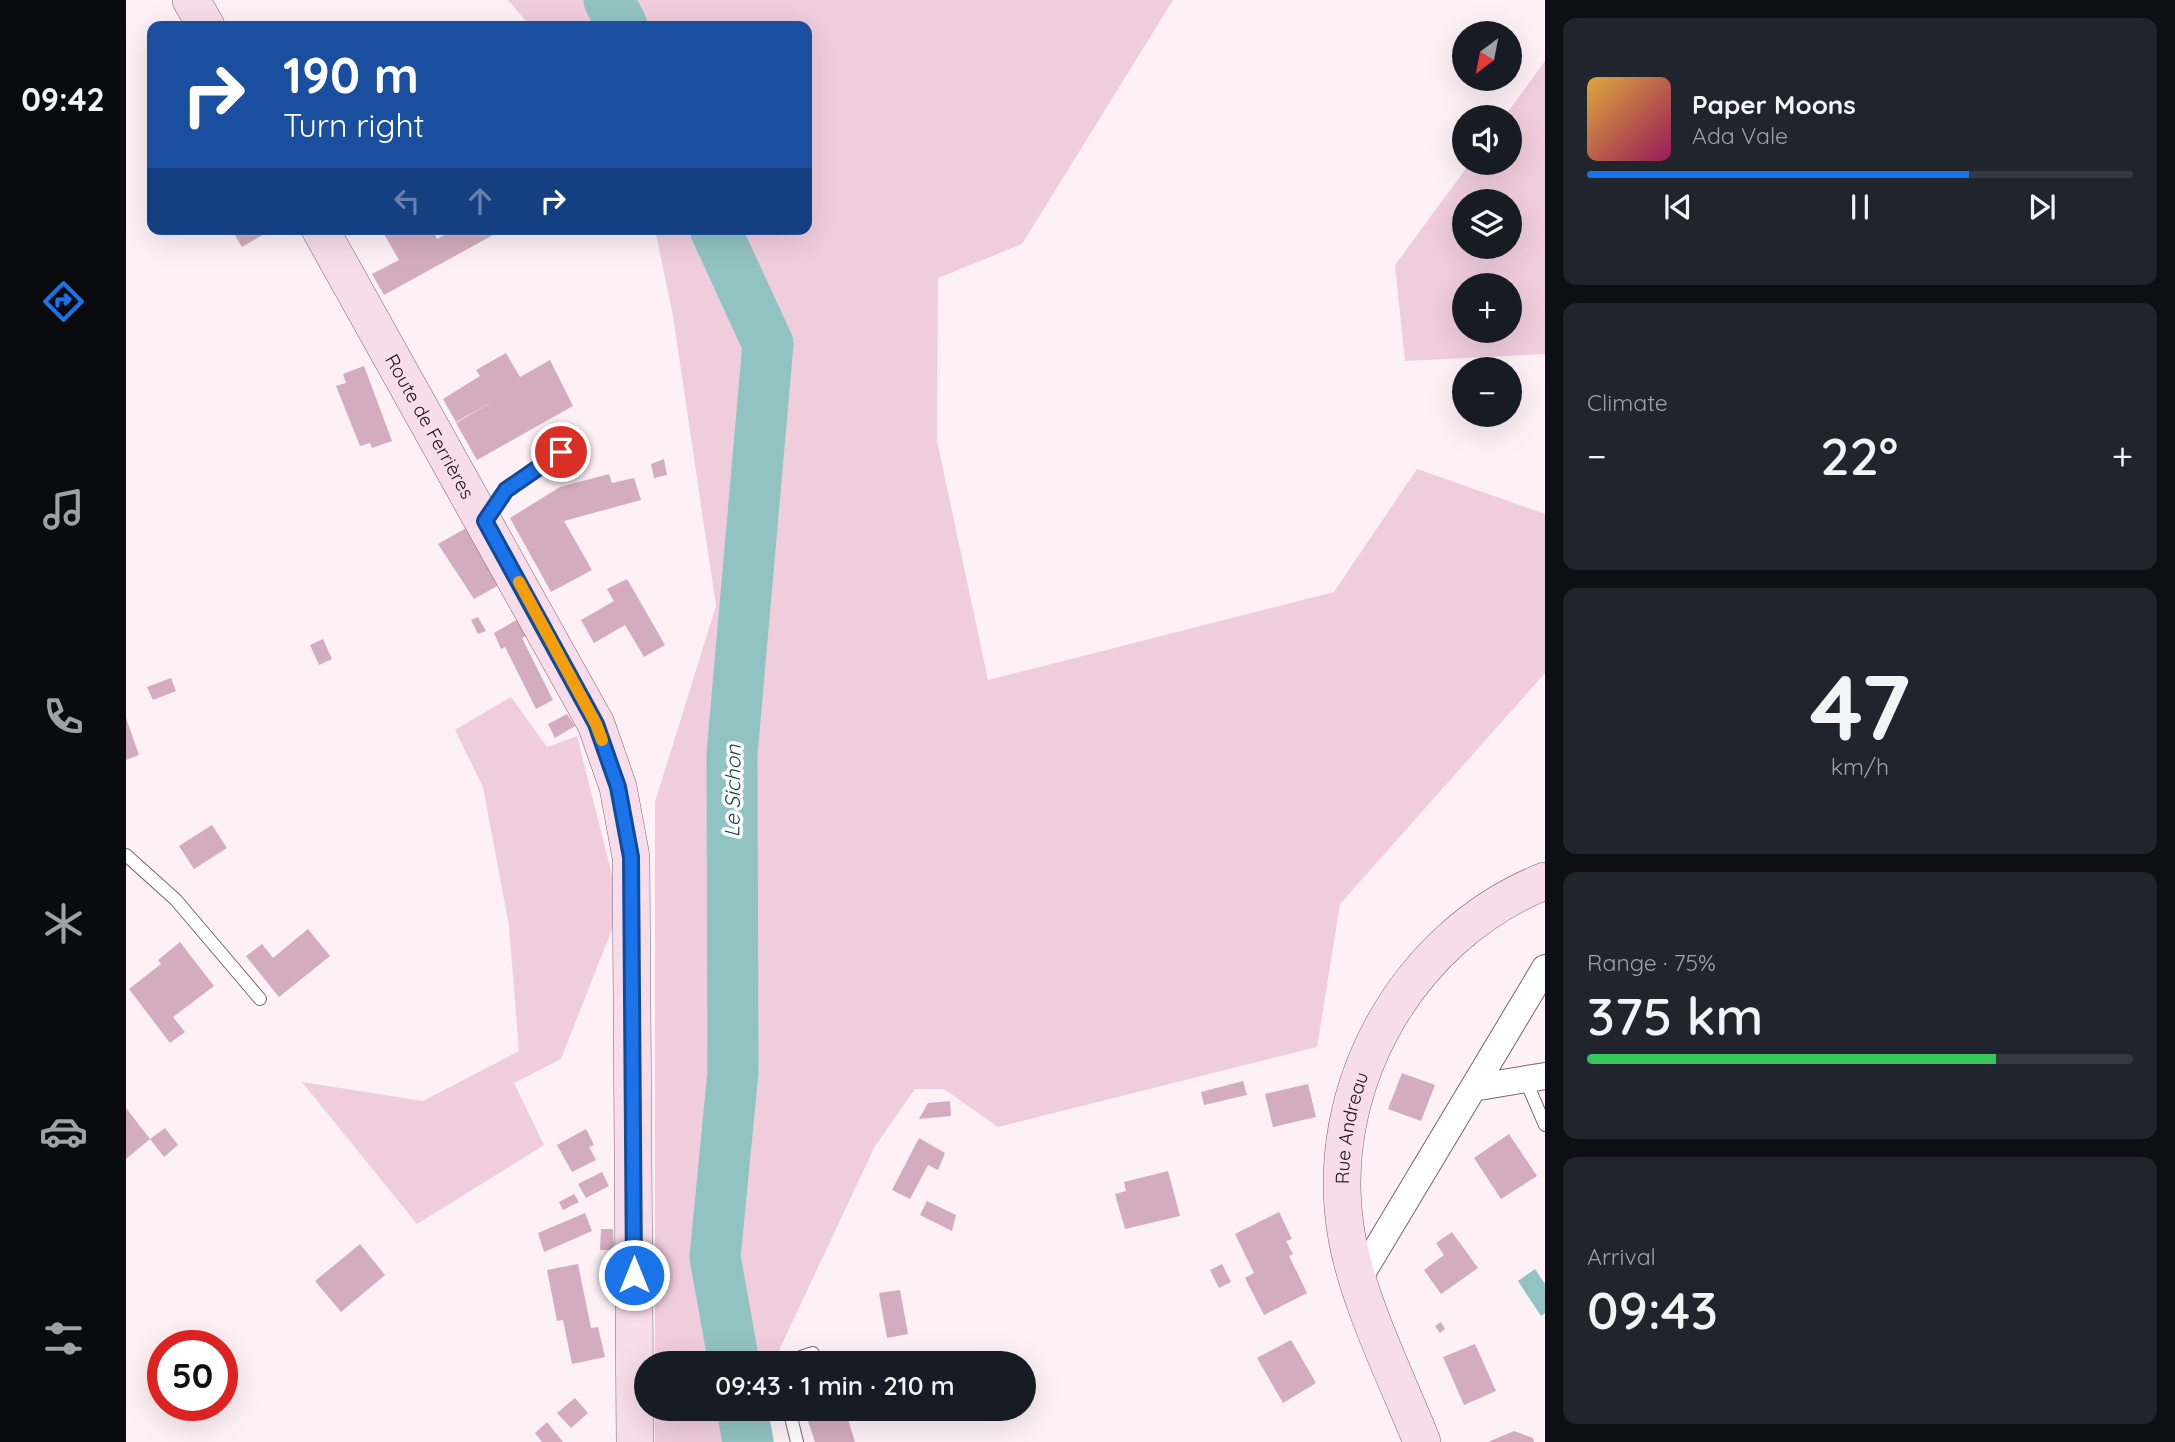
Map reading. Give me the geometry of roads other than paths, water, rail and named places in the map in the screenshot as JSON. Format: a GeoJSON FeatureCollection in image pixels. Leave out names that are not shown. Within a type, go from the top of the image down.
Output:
{"type":"FeatureCollection","features":[{"type":"Feature","properties":{"kind":"main road"},"geometry":{"type":"LineString","coordinates":[[191,0],[203,21]]}},
{"type":"Feature","properties":{"kind":"main road","name":"Route de Ferrières"},"geometry":{"type":"LineString","coordinates":[[323,235],[596,724],[618,787],[631,857],[635,1442]]}},
{"type":"Feature","properties":{"kind":"main road","name":"Rue Andreau"},"geometry":{"type":"LineString","coordinates":[[1422,1442],[1358,1280],[1347,1238],[1341,1188],[1346,1126],[1362,1067],[1390,1011],[1426,964],[1471,921],[1545,881]]}},
{"type":"Feature","properties":{"kind":"street"},"geometry":{"type":"LineString","coordinates":[[1358,1280],[1545,968]]}},
{"type":"Feature","properties":{"kind":"street"},"geometry":{"type":"LineString","coordinates":[[1473,1088],[1535,1078]]}},
{"type":"Feature","properties":{"kind":"lane"},"geometry":{"type":"LineString","coordinates":[[485,521],[506,490],[561,452]]}},
{"type":"Feature","properties":{"kind":"lane"},"geometry":{"type":"LineString","coordinates":[[126,855],[176,900],[260,999]]}},
{"type":"Feature","properties":{"kind":"lane"},"geometry":{"type":"LineString","coordinates":[[1535,1078],[1545,1125]]}},
{"type":"Feature","properties":{"kind":"lane"},"geometry":{"type":"LineString","coordinates":[[792,1421],[797,1442]]}},
{"type":"Feature","properties":{"kind":"water"},"geometry":{"type":"Polygon","coordinates":[[[1535,1269],[1545,1284],[1545,1313],[1541,1316],[1518,1281],[1535,1269]]]}},
{"type":"Feature","properties":{"kind":"waterway","name":"Le Sichon"},"geometry":{"type":"LineString","coordinates":[[609,0],[620,21]]}},
{"type":"Feature","properties":{"kind":"waterway","name":"Le Sichon"},"geometry":{"type":"LineString","coordinates":[[718,235],[768,344],[732,754],[733,1072],[715,1257],[732,1351]]}},
{"type":"Feature","properties":{"kind":"waterway","name":"Le Sichon"},"geometry":{"type":"LineString","coordinates":[[744,1421],[748,1442]]}}]}
